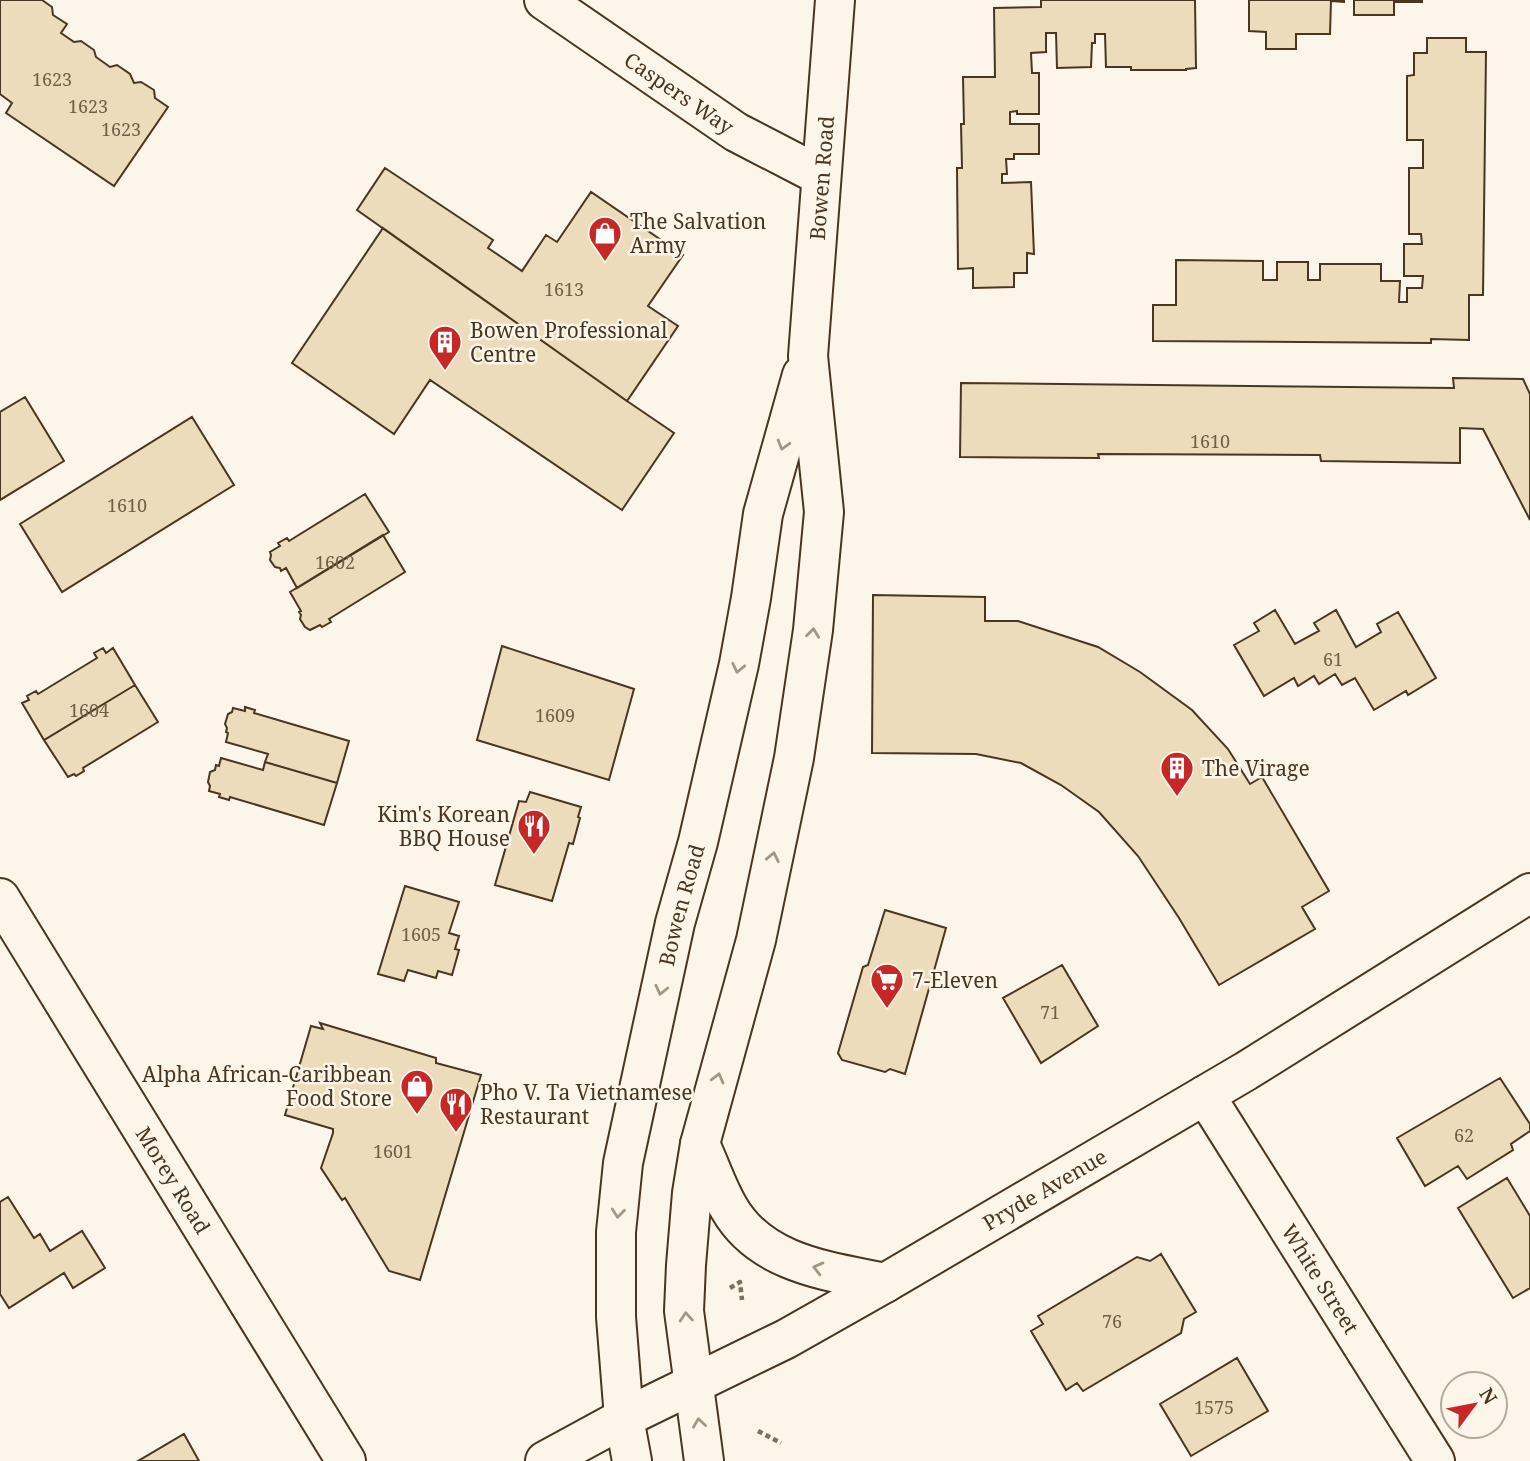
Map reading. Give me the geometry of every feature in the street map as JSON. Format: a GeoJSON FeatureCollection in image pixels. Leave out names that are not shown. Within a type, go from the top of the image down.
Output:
{"type":"FeatureCollection","features":[{"type":"Feature","properties":{"kind":"main road","name":"Caspers Way"},"geometry":{"type":"LineString","coordinates":[[544,0],[736,132],[821,176]]}},
{"type":"Feature","properties":{"kind":"main road","name":"Bowen Road"},"geometry":{"type":"LineString","coordinates":[[704,1461],[684,1311],[692,1193],[700,1144],[756,940],[794,758],[813,630],[824,512],[808,356],[835,0]]}},
{"type":"Feature","properties":{"kind":"main road","name":"Bowen Road"},"geometry":{"type":"LineString","coordinates":[[632,1461],[624,1418],[616,1317],[616,1231],[623,1163],[675,923],[701,830],[739,664],[763,514],[808,356]]}},
{"type":"Feature","properties":{"kind":"main road","name":"Pryde Avenue"},"geometry":{"type":"LineString","coordinates":[[545,1461],[624,1418],[786,1339],[885,1283],[1205,1095],[1530,893]]}},
{"type":"Feature","properties":{"kind":"main road","name":"Morey Road"},"geometry":{"type":"LineString","coordinates":[[0,898],[346,1461]]}},
{"type":"Feature","properties":{"kind":"main road","name":"White Street"},"geometry":{"type":"LineString","coordinates":[[1205,1095],[1435,1461]]}},
{"type":"Feature","properties":{"kind":"main road"},"geometry":{"type":"LineString","coordinates":[[700,1144],[729,1209],[763,1245],[810,1267],[885,1283]]}},
{"type":"Feature","properties":{"kind":"path"},"geometry":{"type":"LineString","coordinates":[[729,1289],[740,1282],[742,1300]]}},
{"type":"Feature","properties":{"kind":"path"},"geometry":{"type":"LineString","coordinates":[[758,1431],[781,1443]]}},
{"type":"Feature","properties":{"kind":"building"},"geometry":{"type":"Polygon","coordinates":[[[0,0],[42,0],[52,7],[53,15],[67,24],[61,33],[94,50],[96,57],[110,67],[117,65],[130,74],[134,83],[141,82],[154,90],[155,98],[168,107],[114,186],[6,113],[12,103],[0,94],[0,0]]]}},
{"type":"Feature","properties":{"kind":"building"},"geometry":{"type":"Polygon","coordinates":[[[1041,0],[1195,0],[1196,68],[1131,70],[1131,67],[1106,67],[1105,34],[1095,34],[1091,67],[1057,68],[1056,33],[1046,33],[1046,52],[1031,53],[1032,73],[1039,73],[1039,114],[1010,112],[1010,124],[1039,124],[1039,154],[1014,154],[1014,159],[1006,159],[1007,174],[1002,174],[1002,183],[1031,182],[1034,254],[1027,253],[1027,273],[1014,273],[1014,287],[973,288],[973,268],[958,269],[957,168],[962,168],[963,77],[995,77],[994,8],[1041,7],[1041,0]]]}},
{"type":"Feature","properties":{"kind":"building"},"geometry":{"type":"Polygon","coordinates":[[[1249,0],[1344,0],[1344,2],[1331,1],[1330,34],[1296,34],[1296,49],[1266,49],[1266,32],[1249,31],[1249,0]]]}},
{"type":"Feature","properties":{"kind":"building"},"geometry":{"type":"Polygon","coordinates":[[[1354,0],[1422,2],[1394,2],[1394,15],[1354,15],[1354,0]]]}},
{"type":"Feature","properties":{"kind":"building"},"geometry":{"type":"Polygon","coordinates":[[[1427,38],[1466,38],[1466,52],[1486,52],[1483,295],[1469,295],[1469,340],[1431,339],[1431,343],[1153,341],[1153,305],[1176,305],[1176,260],[1263,261],[1263,280],[1277,280],[1277,262],[1308,262],[1308,280],[1320,280],[1320,264],[1381,264],[1381,281],[1400,281],[1399,302],[1407,302],[1407,288],[1422,288],[1423,276],[1404,276],[1404,244],[1422,244],[1421,234],[1409,234],[1409,168],[1423,168],[1423,140],[1407,140],[1407,76],[1414,75],[1414,53],[1427,53],[1427,38]]]}},
{"type":"Feature","properties":{"kind":"building"},"geometry":{"type":"Polygon","coordinates":[[[385,168],[493,240],[488,248],[522,271],[546,235],[557,242],[591,192],[683,255],[648,306],[678,326],[627,401],[357,210],[385,168]]]}},
{"type":"Feature","properties":{"kind":"building","name":"Bowen Professional Centre"},"geometry":{"type":"Polygon","coordinates":[[[383,228],[674,433],[622,510],[430,380],[394,434],[292,363],[383,228]]]}},
{"type":"Feature","properties":{"kind":"building"},"geometry":{"type":"Polygon","coordinates":[[[1453,378],[1523,379],[1530,394],[1530,520],[1483,429],[1460,428],[1460,463],[1321,461],[1320,455],[1098,454],[1099,458],[960,457],[961,383],[1454,388],[1453,378]]]}},
{"type":"Feature","properties":{"kind":"building"},"geometry":{"type":"Polygon","coordinates":[[[25,397],[64,461],[0,500],[0,412],[25,397]]]}},
{"type":"Feature","properties":{"kind":"building"},"geometry":{"type":"Polygon","coordinates":[[[192,417],[234,485],[62,592],[20,524],[192,417]]]}},
{"type":"Feature","properties":{"kind":"building"},"geometry":{"type":"Polygon","coordinates":[[[365,494],[389,532],[297,588],[286,568],[281,571],[275,567],[270,560],[270,552],[280,546],[278,543],[287,538],[289,541],[365,494]]]}},
{"type":"Feature","properties":{"kind":"building"},"geometry":{"type":"Polygon","coordinates":[[[383,535],[405,572],[329,619],[331,622],[322,627],[320,625],[310,630],[305,627],[300,619],[301,611],[290,592],[383,535]]]}},
{"type":"Feature","properties":{"kind":"building","name":"The Virage"},"geometry":{"type":"Polygon","coordinates":[[[873,595],[985,597],[985,621],[1018,621],[1098,647],[1140,672],[1192,710],[1228,749],[1250,784],[1262,777],[1329,891],[1302,907],[1315,929],[1219,985],[1138,856],[1099,812],[1061,785],[1021,763],[976,754],[872,753],[873,595]]]}},
{"type":"Feature","properties":{"kind":"building"},"geometry":{"type":"Polygon","coordinates":[[[1275,610],[1295,644],[1319,631],[1314,623],[1336,610],[1356,647],[1381,632],[1377,624],[1398,612],[1436,678],[1408,695],[1406,691],[1374,710],[1355,678],[1342,685],[1335,674],[1319,684],[1314,676],[1298,686],[1294,678],[1264,696],[1234,645],[1259,631],[1254,623],[1275,610]]]}},
{"type":"Feature","properties":{"kind":"building"},"geometry":{"type":"Polygon","coordinates":[[[502,646],[634,689],[609,780],[477,740],[502,646]]]}},
{"type":"Feature","properties":{"kind":"building"},"geometry":{"type":"Polygon","coordinates":[[[103,648],[106,653],[113,648],[135,685],[44,740],[22,703],[29,700],[27,696],[36,691],[38,694],[97,658],[94,653],[103,648]]]}},
{"type":"Feature","properties":{"kind":"building"},"geometry":{"type":"Polygon","coordinates":[[[135,685],[158,722],[83,768],[84,771],[76,776],[74,774],[68,777],[44,740],[135,685]]]}},
{"type":"Feature","properties":{"kind":"building"},"geometry":{"type":"Polygon","coordinates":[[[245,707],[255,710],[254,713],[349,741],[337,783],[265,762],[268,754],[226,742],[228,733],[225,724],[228,714],[233,708],[245,711],[245,707]]]}},
{"type":"Feature","properties":{"kind":"building"},"geometry":{"type":"Polygon","coordinates":[[[221,758],[263,770],[265,762],[337,783],[324,825],[230,797],[229,800],[209,791],[210,772],[215,770],[216,765],[219,766],[221,758]]]}},
{"type":"Feature","properties":{"kind":"building","name":"Kim's Korean BBQ House"},"geometry":{"type":"Polygon","coordinates":[[[530,792],[581,807],[573,844],[569,843],[552,901],[495,885],[519,801],[526,802],[530,792]]]}},
{"type":"Feature","properties":{"kind":"building"},"geometry":{"type":"Polygon","coordinates":[[[405,886],[459,902],[449,933],[459,936],[455,949],[459,950],[452,975],[438,971],[436,978],[408,970],[404,981],[378,974],[405,886]]]}},
{"type":"Feature","properties":{"kind":"building","name":"7-Eleven"},"geometry":{"type":"Polygon","coordinates":[[[885,910],[946,928],[905,1074],[890,1069],[885,1072],[842,1060],[838,1053],[863,967],[868,965],[885,910]]]}},
{"type":"Feature","properties":{"kind":"building"},"geometry":{"type":"Polygon","coordinates":[[[1062,965],[1098,1026],[1041,1063],[1003,998],[1062,965]]]}},
{"type":"Feature","properties":{"kind":"building"},"geometry":{"type":"Polygon","coordinates":[[[320,1023],[436,1058],[436,1063],[481,1075],[420,1280],[389,1271],[345,1198],[342,1200],[321,1168],[333,1129],[285,1115],[311,1026],[323,1029],[320,1023]]]}},
{"type":"Feature","properties":{"kind":"building"},"geometry":{"type":"Polygon","coordinates":[[[1500,1078],[1530,1124],[1530,1131],[1511,1144],[1513,1150],[1467,1179],[1458,1166],[1425,1186],[1397,1138],[1500,1078]]]}},
{"type":"Feature","properties":{"kind":"building"},"geometry":{"type":"Polygon","coordinates":[[[1507,1178],[1530,1216],[1530,1288],[1513,1298],[1458,1208],[1507,1178]]]}},
{"type":"Feature","properties":{"kind":"building"},"geometry":{"type":"Polygon","coordinates":[[[8,1197],[34,1238],[40,1234],[50,1251],[82,1231],[105,1268],[73,1288],[64,1273],[9,1308],[0,1294],[0,1202],[8,1197]]]}},
{"type":"Feature","properties":{"kind":"building"},"geometry":{"type":"Polygon","coordinates":[[[1161,1254],[1196,1312],[1184,1319],[1181,1333],[1083,1391],[1077,1383],[1066,1390],[1031,1331],[1043,1324],[1038,1316],[1137,1257],[1150,1261],[1161,1254]]]}},
{"type":"Feature","properties":{"kind":"building"},"geometry":{"type":"Polygon","coordinates":[[[1237,1358],[1268,1411],[1191,1456],[1160,1404],[1237,1358]]]}},
{"type":"Feature","properties":{"kind":"building"},"geometry":{"type":"Polygon","coordinates":[[[184,1434],[199,1461],[138,1461],[184,1434]]]}},
{"type":"Feature","properties":{"kind":"place","name":"The Salvation Army"},"geometry":{"type":"Point","coordinates":[605,263]}},
{"type":"Feature","properties":{"kind":"place","name":"Bowen Professional Centre"},"geometry":{"type":"Point","coordinates":[445,372]}},
{"type":"Feature","properties":{"kind":"place","name":"The Virage"},"geometry":{"type":"Point","coordinates":[1177,798]}},
{"type":"Feature","properties":{"kind":"place","name":"Kim's Korean BBQ House"},"geometry":{"type":"Point","coordinates":[534,856]}},
{"type":"Feature","properties":{"kind":"place","name":"7-Eleven"},"geometry":{"type":"Point","coordinates":[887,1010]}},
{"type":"Feature","properties":{"kind":"place","name":"Alpha African-Caribbean Food Store"},"geometry":{"type":"Point","coordinates":[417,1116]}},
{"type":"Feature","properties":{"kind":"place","name":"Pho V. Ta Vietnamese Restaurant"},"geometry":{"type":"Point","coordinates":[456,1134]}}]}
